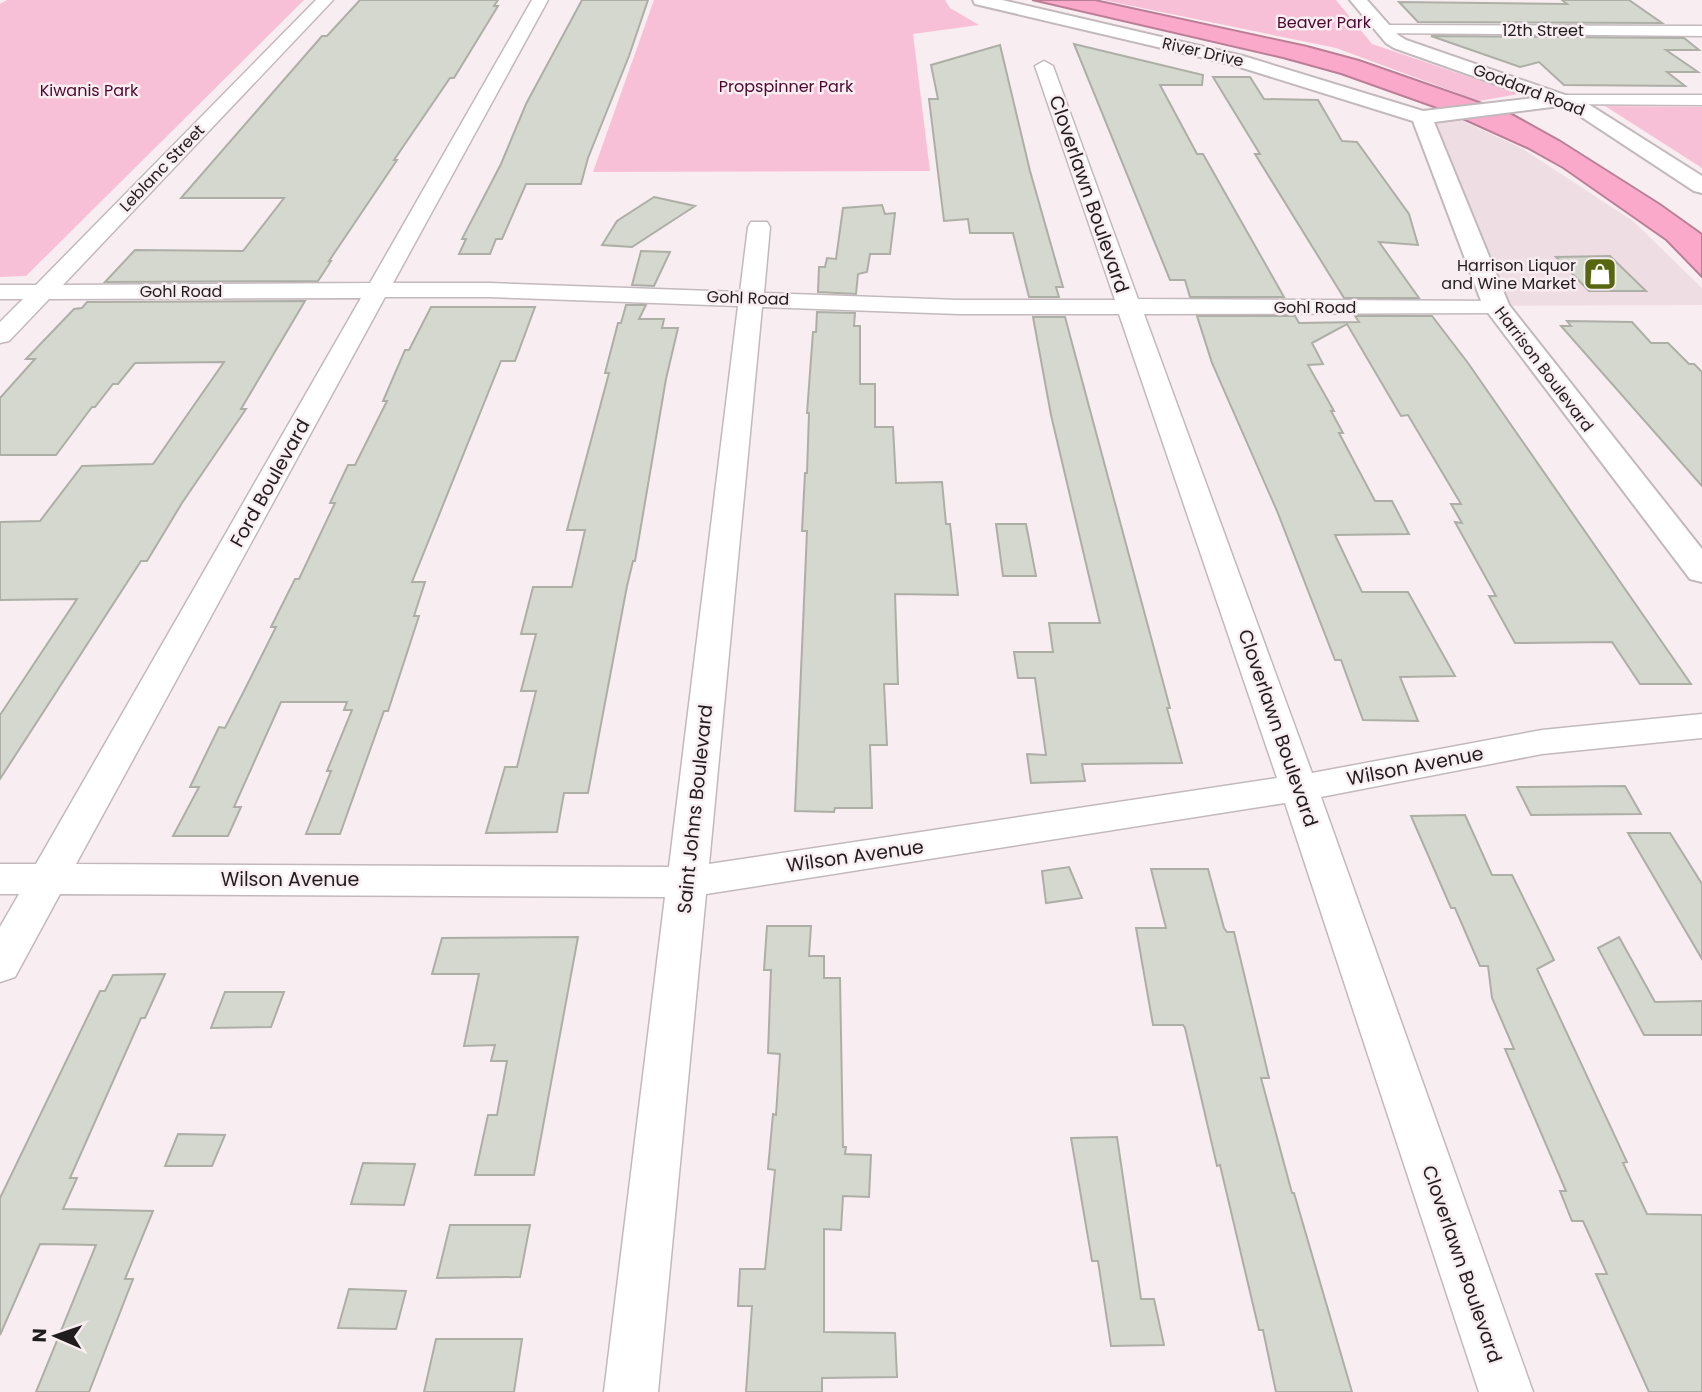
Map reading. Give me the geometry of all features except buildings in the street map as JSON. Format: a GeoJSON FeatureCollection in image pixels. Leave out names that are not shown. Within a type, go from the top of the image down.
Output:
{"type":"FeatureCollection","features":[{"type":"Feature","properties":{"kind":"street","name":"Leblanc Street"},"geometry":{"type":"LineString","coordinates":[[0,336],[325,0]]}},
{"type":"Feature","properties":{"kind":"street","name":"Ford Boulevard"},"geometry":{"type":"LineString","coordinates":[[0,965],[540,0]]}},
{"type":"Feature","properties":{"kind":"street","name":"River Drive"},"geometry":{"type":"LineString","coordinates":[[981,0],[1236,60],[1422,117]]}},
{"type":"Feature","properties":{"kind":"street","name":"Goddard Road"},"geometry":{"type":"LineString","coordinates":[[1358,0],[1400,44],[1564,100],[1589,112],[1702,186]]}},
{"type":"Feature","properties":{"kind":"street","name":"12th Street"},"geometry":{"type":"LineString","coordinates":[[1384,30],[1702,31]]}},
{"type":"Feature","properties":{"kind":"street","name":"Cloverlawn Boulevard"},"geometry":{"type":"LineString","coordinates":[[1044,66],[1299,788],[1506,1392]]}},
{"type":"Feature","properties":{"kind":"street"},"geometry":{"type":"LineString","coordinates":[[1422,117],[1564,100],[1702,100]]}},
{"type":"Feature","properties":{"kind":"street","name":"Harrison Boulevard"},"geometry":{"type":"LineString","coordinates":[[1422,117],[1496,306],[1702,572]]}},
{"type":"Feature","properties":{"kind":"street","name":"Saint Johns Boulevard"},"geometry":{"type":"LineString","coordinates":[[631,1392],[759,227]]}},
{"type":"Feature","properties":{"kind":"street","name":"Gohl Road"},"geometry":{"type":"LineString","coordinates":[[0,292],[568,291],[959,307],[1496,306]]}},
{"type":"Feature","properties":{"kind":"street","name":"Wilson Avenue"},"geometry":{"type":"LineString","coordinates":[[0,879],[687,881],[1299,788],[1542,742],[1702,726]]}},
{"type":"Feature","properties":{"kind":"shaded area"},"geometry":{"type":"Polygon","coordinates":[[[1032,0],[1095,0],[1307,46],[1359,60],[1512,114],[1559,140],[1702,234],[1702,277],[1666,240],[1563,168],[1527,148],[1445,111],[1341,74],[1283,58],[1032,0]]]}},
{"type":"Feature","properties":{"kind":"shaded area"},"geometry":{"type":"Polygon","coordinates":[[[1446,113],[1523,149],[1633,221],[1702,288],[1702,305],[1496,306],[1427,125],[1446,113]]]}},
{"type":"Feature","properties":{"kind":"green space","name":"Kiwanis Park"},"geometry":{"type":"Polygon","coordinates":[[[7,0],[304,0],[26,276],[0,277],[0,4],[7,0]]]}},
{"type":"Feature","properties":{"kind":"green space","name":"Propspinner Park"},"geometry":{"type":"Polygon","coordinates":[[[654,0],[945,0],[950,8],[979,25],[913,34],[930,171],[593,172],[654,0]]]}},
{"type":"Feature","properties":{"kind":"green space","name":"Beaver Park"},"geometry":{"type":"Polygon","coordinates":[[[1103,0],[1336,0],[1372,44],[1519,94],[1479,101],[1336,48],[1103,0]]]}},
{"type":"Feature","properties":{"kind":"green space"},"geometry":{"type":"Polygon","coordinates":[[[1605,106],[1702,107],[1702,168],[1605,106]]]}},
{"type":"Feature","properties":{"kind":"place","name":"Harrison Liquor and Wine Market"},"geometry":{"type":"Point","coordinates":[1600,274]}}]}
